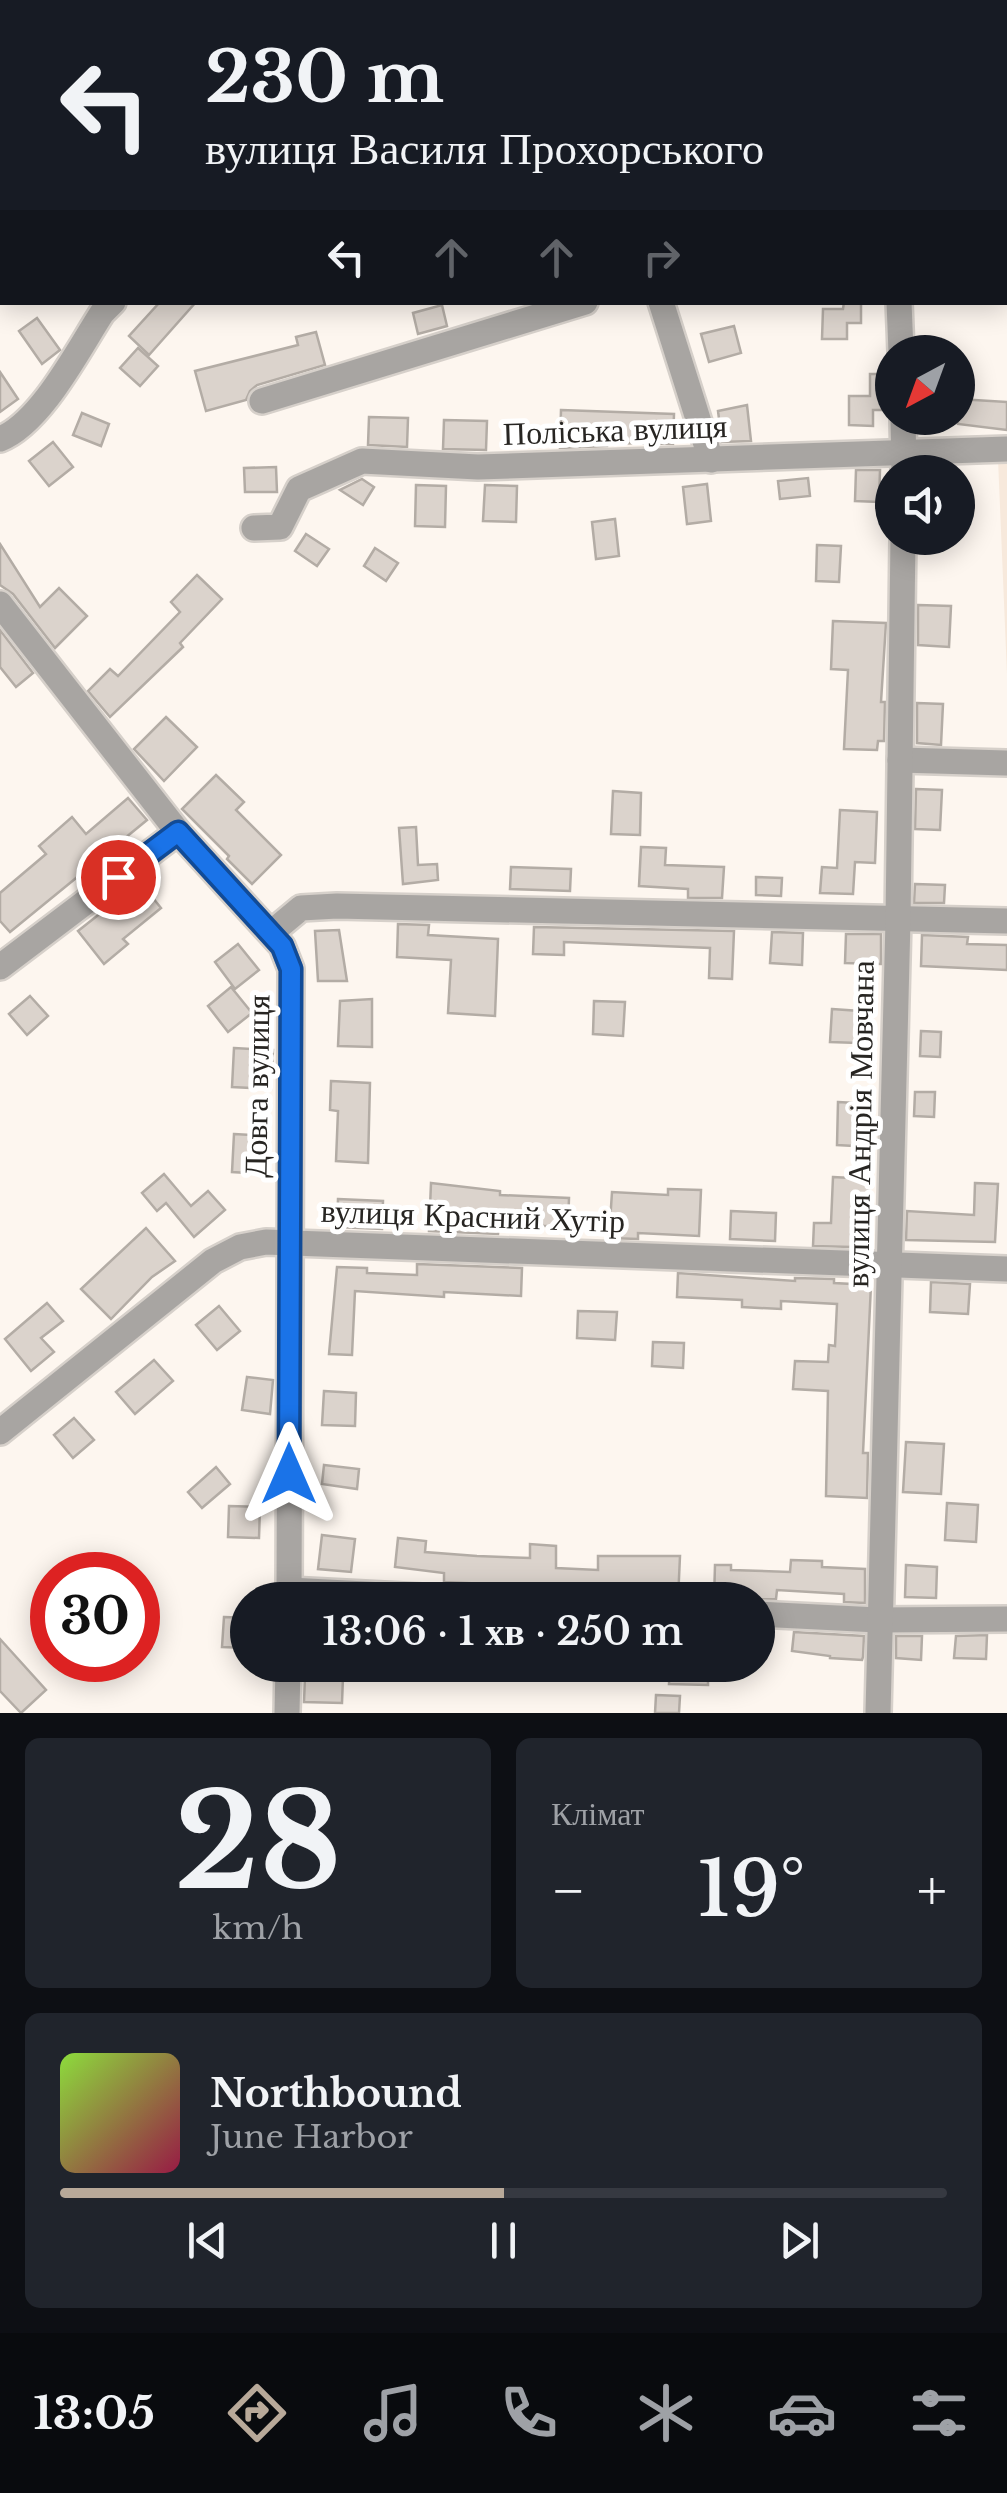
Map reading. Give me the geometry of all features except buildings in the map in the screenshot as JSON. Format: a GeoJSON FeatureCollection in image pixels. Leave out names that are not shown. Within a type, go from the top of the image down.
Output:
{"type":"FeatureCollection","features":[{"type":"Feature","properties":{"kind":"street"},"geometry":{"type":"LineString","coordinates":[[0,439],[12,434],[48,396],[110,305]]}},
{"type":"Feature","properties":{"kind":"street"},"geometry":{"type":"LineString","coordinates":[[262,401],[575,305]]}},
{"type":"Feature","properties":{"kind":"street"},"geometry":{"type":"LineString","coordinates":[[661,305],[711,460]]}},
{"type":"Feature","properties":{"kind":"street"},"geometry":{"type":"LineString","coordinates":[[899,305],[900,335]]}},
{"type":"Feature","properties":{"kind":"street","name":"Поліська вулиця"},"geometry":{"type":"LineString","coordinates":[[963,455],[1007,449]]}},
{"type":"Feature","properties":{"kind":"street","name":"Поліська вулиця"},"geometry":{"type":"LineString","coordinates":[[254,528],[280,527],[299,489],[362,461],[478,467],[711,460],[875,463]]}},
{"type":"Feature","properties":{"kind":"street","name":"вулиця Андрія Мовчана"},"geometry":{"type":"LineString","coordinates":[[878,1713],[904,555]]}},
{"type":"Feature","properties":{"kind":"street","name":"Довга вулиця"},"geometry":{"type":"LineString","coordinates":[[2,612],[178,832],[282,946],[291,969],[289,1582]]}},
{"type":"Feature","properties":{"kind":"street"},"geometry":{"type":"LineString","coordinates":[[900,760],[1006,763]]}},
{"type":"Feature","properties":{"kind":"street"},"geometry":{"type":"LineString","coordinates":[[0,967],[178,832]]}},
{"type":"Feature","properties":{"kind":"street"},"geometry":{"type":"LineString","coordinates":[[271,933],[301,908],[336,906],[1007,921]]}},
{"type":"Feature","properties":{"kind":"street","name":"вулиця Красний Хутір"},"geometry":{"type":"LineString","coordinates":[[0,1432],[213,1261],[240,1247],[288,1241],[1007,1269]]}},
{"type":"Feature","properties":{"kind":"street"},"geometry":{"type":"LineString","coordinates":[[775,1615],[1007,1620]]}},
{"type":"Feature","properties":{"kind":"street"},"geometry":{"type":"LineString","coordinates":[[287,1713],[288,1682]]}},
{"type":"Feature","properties":{"kind":"shaded area"},"geometry":{"type":"Polygon","coordinates":[[[998,459],[1007,459],[1007,674],[998,459]]]}},
{"type":"Feature","properties":{"kind":"route"},"geometry":{"type":"LineString","coordinates":[[118,877],[178,832],[282,946],[291,969],[289,1474]]}}]}
